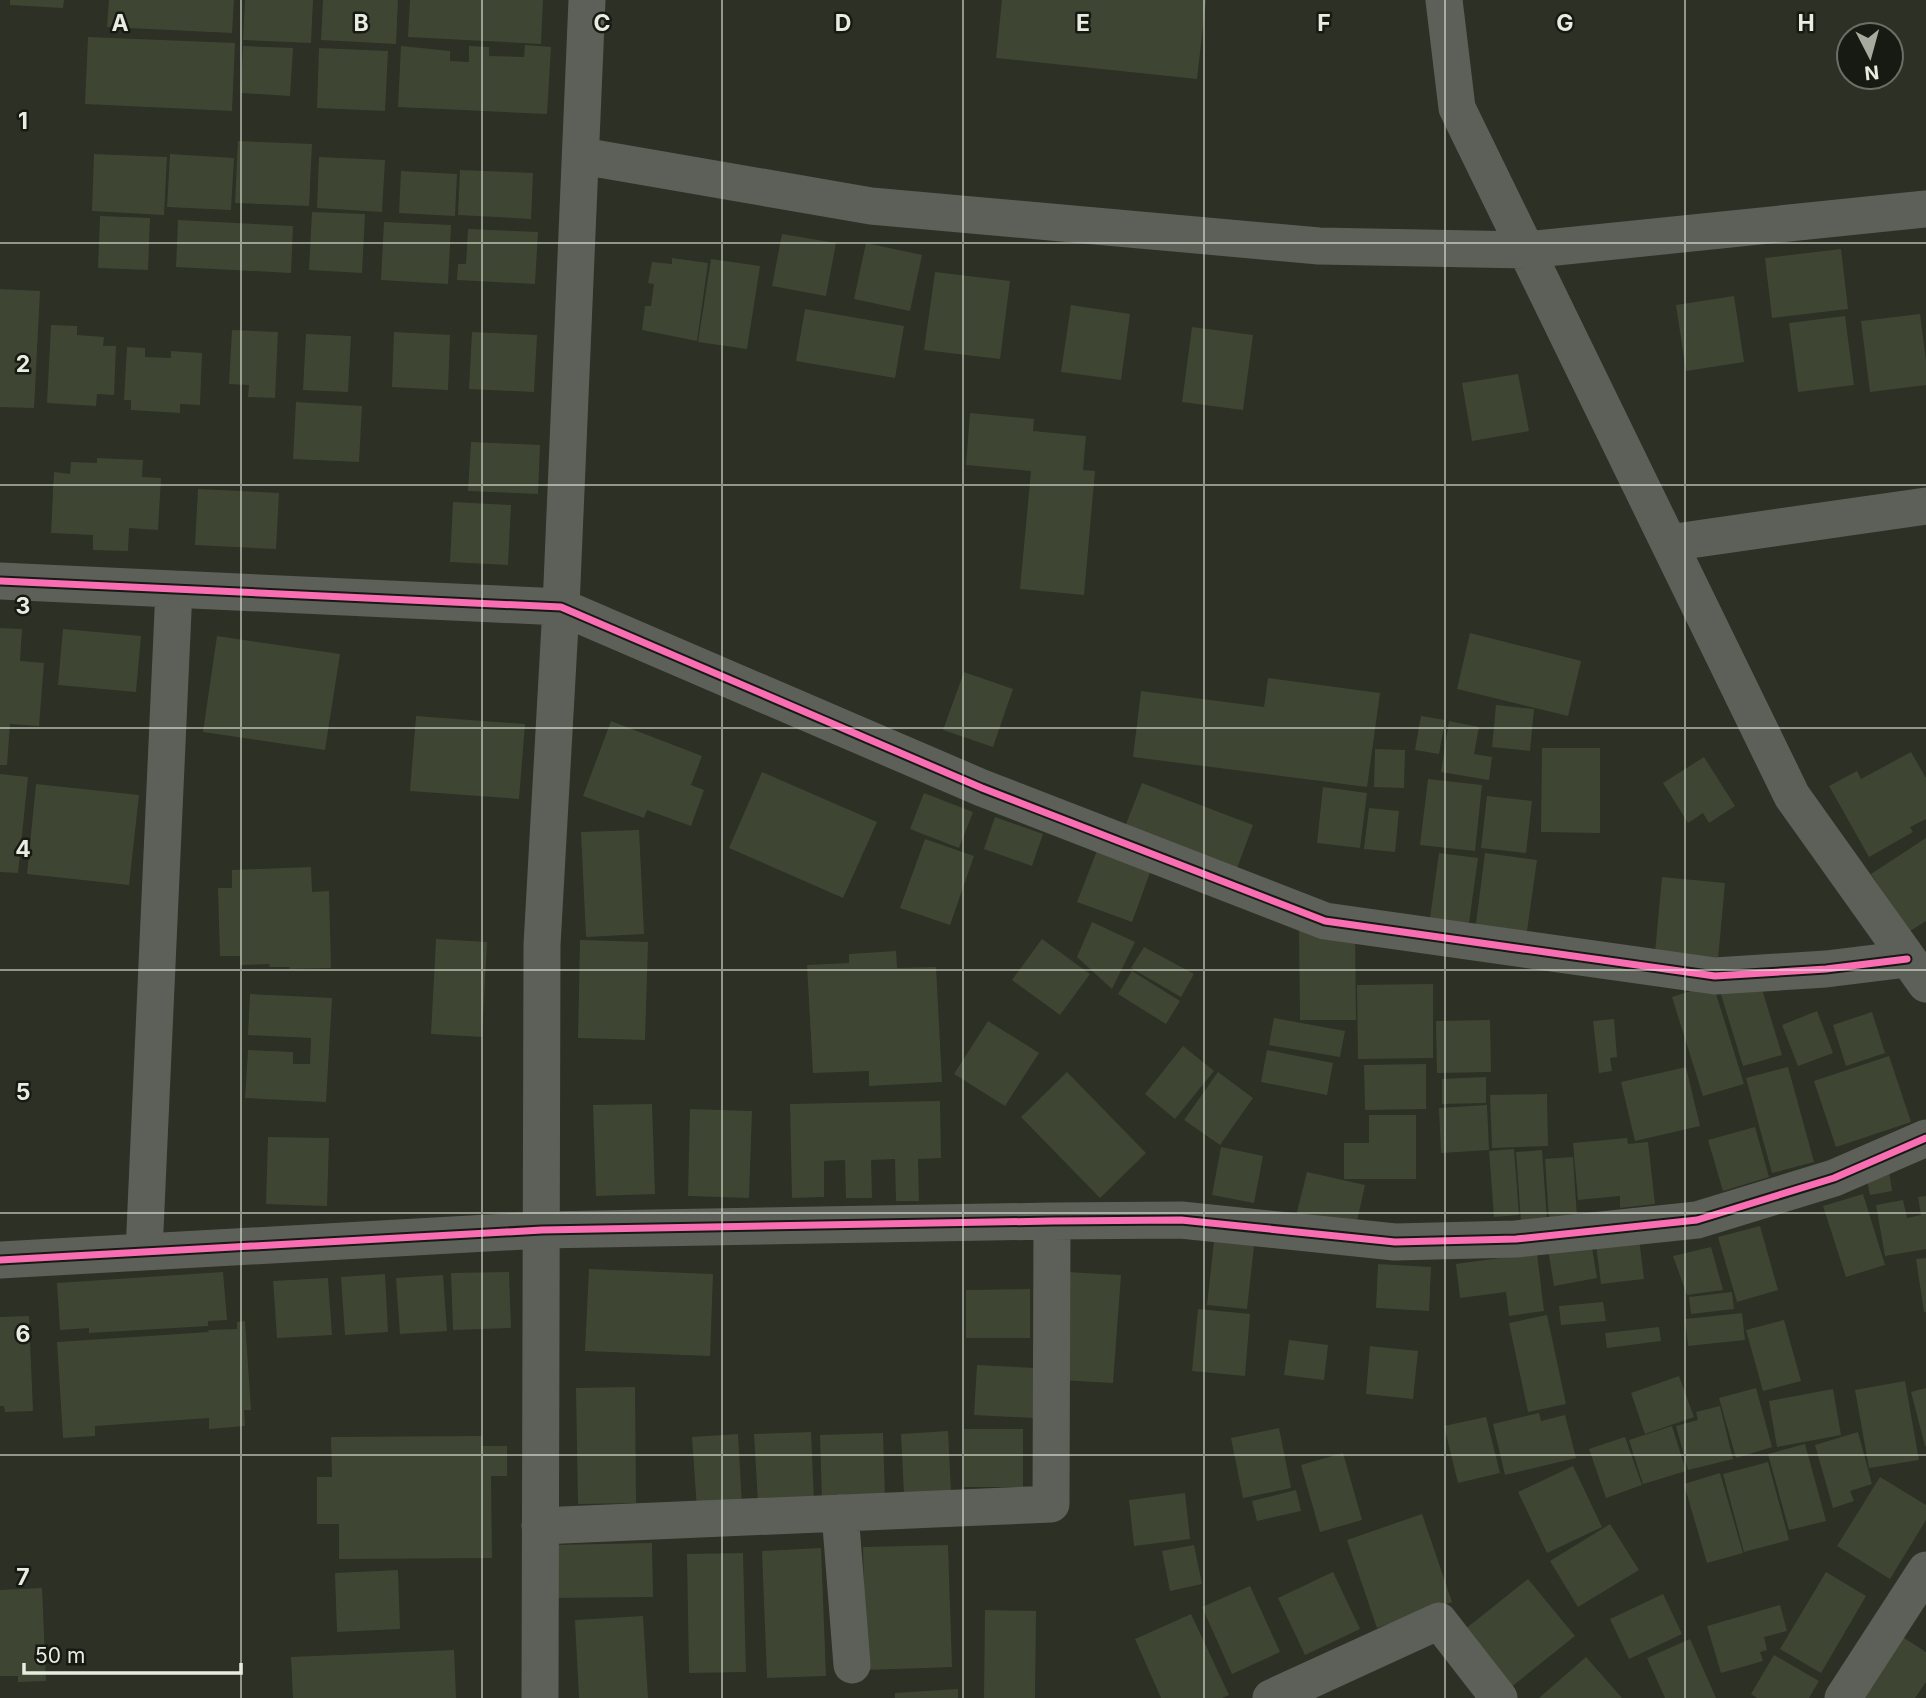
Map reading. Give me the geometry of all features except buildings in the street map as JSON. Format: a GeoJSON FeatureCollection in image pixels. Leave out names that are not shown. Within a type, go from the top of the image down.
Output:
{"type":"FeatureCollection","features":[{"type":"Feature","properties":{"kind":"street"},"geometry":{"type":"LineString","coordinates":[[540,1698],[542,945],[561,607],[587,0]]}},
{"type":"Feature","properties":{"kind":"street"},"geometry":{"type":"LineString","coordinates":[[1444,0],[1457,108],[1792,796],[1917,971]]}},
{"type":"Feature","properties":{"kind":"street"},"geometry":{"type":"LineString","coordinates":[[582,156],[871,206],[1319,246],[1527,250],[1926,209]]}},
{"type":"Feature","properties":{"kind":"street"},"geometry":{"type":"LineString","coordinates":[[1669,543],[1926,506]]}},
{"type":"Feature","properties":{"kind":"street"},"geometry":{"type":"LineString","coordinates":[[0,581],[561,607],[982,788],[1325,921],[1715,976],[1826,969],[1917,971]]}},
{"type":"Feature","properties":{"kind":"street"},"geometry":{"type":"LineString","coordinates":[[144,1252],[174,589]]}},
{"type":"Feature","properties":{"kind":"street"},"geometry":{"type":"LineString","coordinates":[[0,1260],[542,1230],[1052,1221],[1181,1220],[1395,1242],[1516,1239],[1697,1220],[1834,1178],[1926,1138]]}},
{"type":"Feature","properties":{"kind":"street"},"geometry":{"type":"LineString","coordinates":[[540,1526],[1051,1504],[1052,1221]]}},
{"type":"Feature","properties":{"kind":"street"},"geometry":{"type":"LineString","coordinates":[[840,1513],[852,1665]]}},
{"type":"Feature","properties":{"kind":"street"},"geometry":{"type":"LineString","coordinates":[[1843,1698],[1926,1570]]}},
{"type":"Feature","properties":{"kind":"street"},"geometry":{"type":"LineString","coordinates":[[1271,1698],[1440,1620],[1499,1698]]}},
{"type":"Feature","properties":{"kind":"cycle path"},"geometry":{"type":"LineString","coordinates":[[0,581],[561,607],[982,788],[1325,921],[1715,976],[1826,969],[1907,959]]}},
{"type":"Feature","properties":{"kind":"cycle path"},"geometry":{"type":"LineString","coordinates":[[0,1260],[542,1230],[1052,1221],[1181,1220],[1395,1242],[1516,1239],[1697,1220],[1834,1178],[1926,1138]]}}]}
